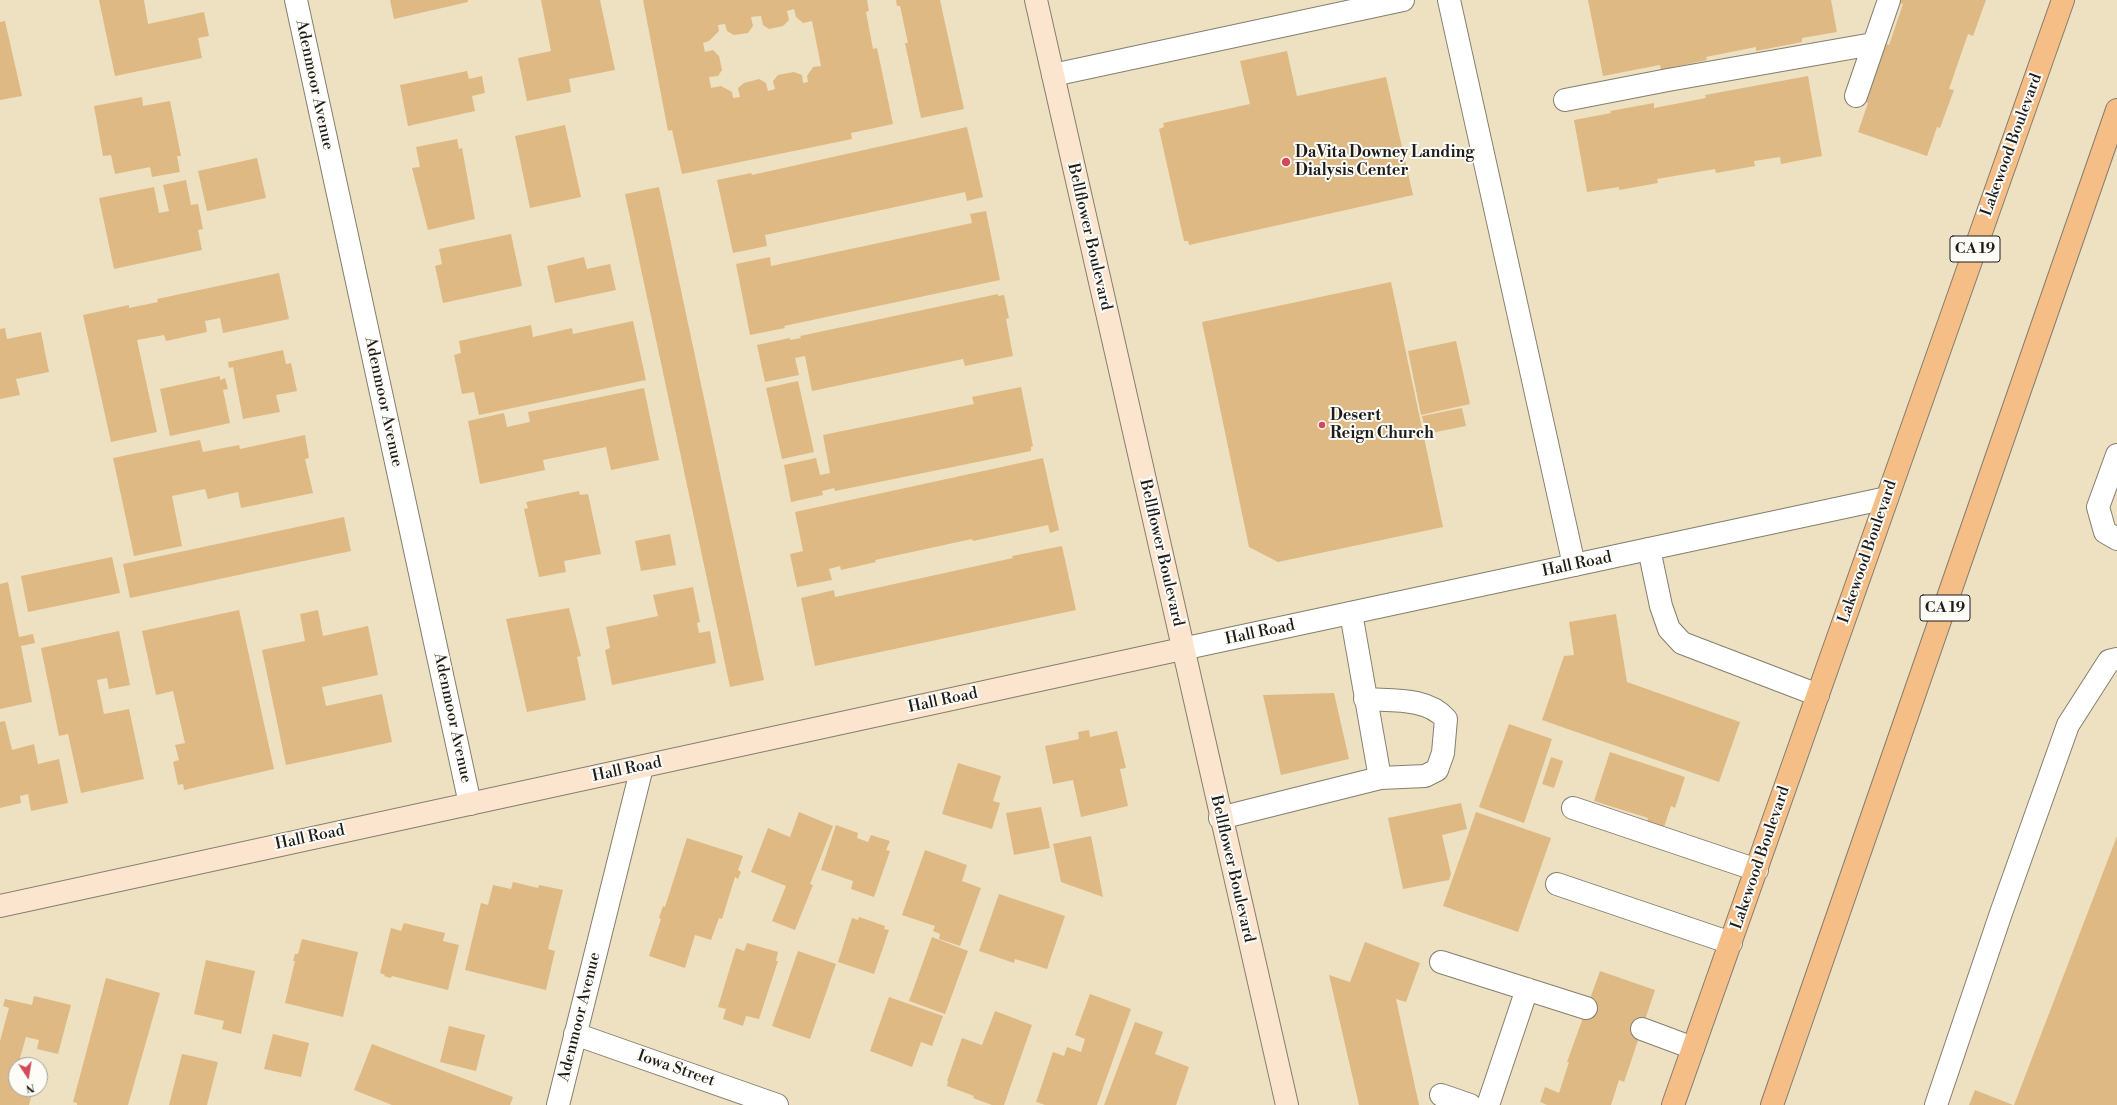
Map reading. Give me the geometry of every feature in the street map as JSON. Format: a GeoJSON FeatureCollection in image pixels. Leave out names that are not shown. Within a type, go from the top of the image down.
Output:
{"type":"FeatureCollection","features":[{"type":"Feature","properties":{"kind":"main road","name":"Lakewood Boulevard"},"geometry":{"type":"LineString","coordinates":[[1673,1105],[2063,0]]}},
{"type":"Feature","properties":{"kind":"main road","name":"CA 19"},"geometry":{"type":"LineString","coordinates":[[1772,1105],[2117,110]]}},
{"type":"Feature","properties":{"kind":"street","name":"Adenmoor Avenue"},"geometry":{"type":"LineString","coordinates":[[296,0],[470,804]]}},
{"type":"Feature","properties":{"kind":"street","name":"Bellflower Boulevard"},"geometry":{"type":"LineString","coordinates":[[1040,0],[1053,75],[1220,818],[1287,1105]]}},
{"type":"Feature","properties":{"kind":"street"},"geometry":{"type":"LineString","coordinates":[[1053,75],[1404,0]]}},
{"type":"Feature","properties":{"kind":"street"},"geometry":{"type":"LineString","coordinates":[[1449,0],[1574,565]]}},
{"type":"Feature","properties":{"kind":"street"},"geometry":{"type":"LineString","coordinates":[[1856,96],[1889,0]]}},
{"type":"Feature","properties":{"kind":"street"},"geometry":{"type":"LineString","coordinates":[[1566,100],[1675,78],[1873,44]]}},
{"type":"Feature","properties":{"kind":"street"},"geometry":{"type":"LineString","coordinates":[[2117,455],[2098,507],[2105,532],[2117,539]]}},
{"type":"Feature","properties":{"kind":"street","name":"Hall Road"},"geometry":{"type":"LineString","coordinates":[[0,906],[1182,649],[1887,498]]}},
{"type":"Feature","properties":{"kind":"street"},"geometry":{"type":"LineString","coordinates":[[1649,549],[1661,606],[1669,629],[1682,643],[1818,695]]}},
{"type":"Feature","properties":{"kind":"street"},"geometry":{"type":"LineString","coordinates":[[1351,613],[1380,778]]}},
{"type":"Feature","properties":{"kind":"street"},"geometry":{"type":"LineString","coordinates":[[1936,1105],[2001,913],[2068,725],[2110,661],[2117,659]]}},
{"type":"Feature","properties":{"kind":"street"},"geometry":{"type":"LineString","coordinates":[[1220,818],[1380,778],[1425,776],[1437,770],[1443,753],[1446,719],[1438,710],[1421,703],[1365,699]]}},
{"type":"Feature","properties":{"kind":"street","name":"Adenmoor Avenue"},"geometry":{"type":"LineString","coordinates":[[558,1105],[642,766]]}},
{"type":"Feature","properties":{"kind":"street"},"geometry":{"type":"LineString","coordinates":[[1573,808],[1757,870]]}},
{"type":"Feature","properties":{"kind":"street"},"geometry":{"type":"LineString","coordinates":[[1557,884],[1731,943]]}},
{"type":"Feature","properties":{"kind":"street"},"geometry":{"type":"LineString","coordinates":[[1441,962],[1586,1008]]}},
{"type":"Feature","properties":{"kind":"street"},"geometry":{"type":"LineString","coordinates":[[1488,1105],[1527,989]]}},
{"type":"Feature","properties":{"kind":"street"},"geometry":{"type":"LineString","coordinates":[[1642,1029],[1693,1048]]}},
{"type":"Feature","properties":{"kind":"street","name":"Iowa Street"},"geometry":{"type":"LineString","coordinates":[[575,1034],[777,1105]]}},
{"type":"Feature","properties":{"kind":"street"},"geometry":{"type":"LineString","coordinates":[[1441,1095],[1470,1105]]}},
{"type":"Feature","properties":{"kind":"building"},"geometry":{"type":"Polygon","coordinates":[[[99,0],[144,0],[148,24],[204,12],[209,36],[198,38],[202,58],[115,76],[99,0]]]}},
{"type":"Feature","properties":{"kind":"building"},"geometry":{"type":"Polygon","coordinates":[[[390,0],[468,0],[468,2],[394,19],[390,0]]]}},
{"type":"Feature","properties":{"kind":"building"},"geometry":{"type":"Polygon","coordinates":[[[541,0],[600,0],[615,70],[569,79],[571,92],[527,101],[518,58],[551,51],[541,0]]]}},
{"type":"Feature","properties":{"kind":"building"},"geometry":{"type":"Polygon","coordinates":[[[643,0],[867,0],[869,11],[866,12],[873,49],[877,48],[893,124],[851,133],[852,139],[682,174],[672,130],[668,131],[643,0]],[[794,9],[787,11],[789,20],[783,26],[769,29],[763,25],[761,16],[751,17],[753,26],[748,33],[734,35],[727,31],[725,24],[718,25],[719,31],[709,41],[703,43],[705,52],[713,50],[719,56],[722,70],[718,76],[709,77],[711,88],[721,86],[732,92],[733,98],[740,97],[738,88],[744,83],[759,79],[766,83],[768,91],[775,89],[773,81],[778,75],[794,72],[802,75],[803,83],[808,82],[807,76],[813,67],[821,66],[812,21],[803,23],[796,17],[794,9]]]}},
{"type":"Feature","properties":{"kind":"building"},"geometry":{"type":"Polygon","coordinates":[[[896,0],[940,0],[964,109],[921,118],[905,43],[908,43],[900,6],[897,6],[896,0]]]}},
{"type":"Feature","properties":{"kind":"building"},"geometry":{"type":"Polygon","coordinates":[[[1588,0],[1831,0],[1837,32],[1802,38],[1802,42],[1756,51],[1756,47],[1706,57],[1707,60],[1661,70],[1660,65],[1603,76],[1588,0]]]}},
{"type":"Feature","properties":{"kind":"building"},"geometry":{"type":"Polygon","coordinates":[[[1901,0],[1986,0],[1973,36],[1968,34],[1949,89],[1954,90],[1940,128],[1937,127],[1927,156],[1858,132],[1868,103],[1865,102],[1886,44],[1889,45],[1903,4],[1900,3],[1901,0]]]}},
{"type":"Feature","properties":{"kind":"building"},"geometry":{"type":"Polygon","coordinates":[[[5,21],[22,96],[0,100],[0,22],[5,21]]]}},
{"type":"Feature","properties":{"kind":"building","name":"DaVita Downey Landing Dialysis Center"},"geometry":{"type":"Polygon","coordinates":[[[1287,51],[1297,96],[1386,77],[1413,195],[1189,245],[1188,241],[1184,241],[1159,129],[1164,127],[1163,123],[1250,104],[1240,61],[1287,51]]]}},
{"type":"Feature","properties":{"kind":"building"},"geometry":{"type":"Polygon","coordinates":[[[467,71],[469,79],[482,76],[485,93],[472,96],[475,111],[408,126],[400,85],[467,71]]]}},
{"type":"Feature","properties":{"kind":"building"},"geometry":{"type":"Polygon","coordinates":[[[1808,76],[1822,156],[1781,164],[1780,157],[1754,161],[1755,166],[1716,173],[1715,169],[1657,179],[1658,183],[1619,190],[1619,187],[1587,192],[1574,120],[1611,113],[1610,111],[1654,103],[1654,108],[1706,98],[1705,95],[1808,76]]]}},
{"type":"Feature","properties":{"kind":"building"},"geometry":{"type":"Polygon","coordinates":[[[142,97],[143,106],[170,101],[181,156],[177,156],[180,172],[152,177],[150,167],[115,174],[111,155],[103,156],[94,106],[142,97]]]}},
{"type":"Feature","properties":{"kind":"building"},"geometry":{"type":"Polygon","coordinates":[[[565,125],[581,197],[530,208],[515,136],[565,125]]]}},
{"type":"Feature","properties":{"kind":"building"},"geometry":{"type":"Polygon","coordinates":[[[967,127],[983,197],[967,201],[965,192],[765,235],[767,246],[733,253],[717,180],[751,173],[752,175],[967,127]]]}},
{"type":"Feature","properties":{"kind":"building"},"geometry":{"type":"Polygon","coordinates":[[[457,139],[459,149],[462,148],[475,219],[428,230],[412,168],[420,167],[416,147],[457,139]]]}},
{"type":"Feature","properties":{"kind":"building"},"geometry":{"type":"Polygon","coordinates":[[[257,158],[266,198],[207,211],[198,171],[257,158]]]}},
{"type":"Feature","properties":{"kind":"building"},"geometry":{"type":"Polygon","coordinates":[[[186,180],[191,205],[198,204],[203,229],[198,230],[202,250],[114,269],[99,198],[154,187],[159,213],[169,211],[163,185],[186,180]]]}},
{"type":"Feature","properties":{"kind":"building"},"geometry":{"type":"Polygon","coordinates":[[[659,187],[764,680],[730,687],[625,194],[659,187]]]}},
{"type":"Feature","properties":{"kind":"building"},"geometry":{"type":"Polygon","coordinates":[[[986,211],[1000,280],[784,326],[785,328],[750,335],[736,264],[770,257],[771,266],[972,223],[970,214],[986,211]]]}},
{"type":"Feature","properties":{"kind":"building"},"geometry":{"type":"Polygon","coordinates":[[[511,234],[522,286],[443,303],[435,266],[442,264],[439,249],[511,234]]]}},
{"type":"Feature","properties":{"kind":"building"},"geometry":{"type":"Polygon","coordinates":[[[584,257],[587,269],[610,264],[616,290],[555,303],[547,266],[584,257]]]}},
{"type":"Feature","properties":{"kind":"building"},"geometry":{"type":"Polygon","coordinates":[[[279,273],[289,319],[223,333],[220,318],[205,321],[207,332],[166,341],[164,335],[137,340],[157,432],[111,442],[83,315],[129,305],[129,308],[158,302],[157,299],[279,273]]]}},
{"type":"Feature","properties":{"kind":"building","name":"Desert Reign Church"},"geometry":{"type":"Polygon","coordinates":[[[1391,282],[1443,527],[1278,562],[1249,547],[1202,322],[1391,282]]]}},
{"type":"Feature","properties":{"kind":"building"},"geometry":{"type":"Polygon","coordinates":[[[998,294],[998,296],[1004,295],[1009,318],[1006,319],[1013,356],[965,366],[963,359],[812,391],[805,356],[795,358],[799,375],[765,382],[757,345],[790,338],[790,340],[801,338],[800,336],[998,294]]]}},
{"type":"Feature","properties":{"kind":"building"},"geometry":{"type":"Polygon","coordinates":[[[633,321],[646,380],[479,415],[474,392],[462,394],[454,355],[461,353],[459,341],[531,325],[533,337],[572,328],[573,334],[633,321]]]}},
{"type":"Feature","properties":{"kind":"building"},"geometry":{"type":"Polygon","coordinates":[[[5,328],[7,339],[41,332],[49,372],[16,379],[20,395],[0,399],[0,329],[5,328]]]}},
{"type":"Feature","properties":{"kind":"building"},"geometry":{"type":"Polygon","coordinates":[[[1456,341],[1470,404],[1421,415],[1408,351],[1456,341]]]}},
{"type":"Feature","properties":{"kind":"building"},"geometry":{"type":"Polygon","coordinates":[[[283,350],[286,364],[291,363],[297,391],[276,395],[280,412],[243,419],[233,367],[229,368],[228,362],[283,350]]]}},
{"type":"Feature","properties":{"kind":"building"},"geometry":{"type":"Polygon","coordinates":[[[220,376],[220,380],[225,378],[228,389],[223,390],[230,423],[170,436],[160,389],[220,376]]]}},
{"type":"Feature","properties":{"kind":"building"},"geometry":{"type":"Polygon","coordinates":[[[798,381],[814,452],[782,459],[766,388],[798,381]]]}},
{"type":"Feature","properties":{"kind":"building"},"geometry":{"type":"Polygon","coordinates":[[[1021,387],[1033,446],[1031,447],[1031,451],[835,491],[834,488],[822,491],[823,495],[791,502],[784,465],[816,458],[820,475],[830,473],[823,435],[974,404],[972,397],[1021,387]]]}},
{"type":"Feature","properties":{"kind":"building"},"geometry":{"type":"Polygon","coordinates":[[[644,388],[659,460],[611,470],[606,447],[543,460],[545,470],[480,484],[468,421],[504,413],[507,427],[530,422],[528,412],[644,388]]]}},
{"type":"Feature","properties":{"kind":"building"},"geometry":{"type":"Polygon","coordinates":[[[1462,408],[1466,426],[1426,434],[1422,416],[1462,408]]]}},
{"type":"Feature","properties":{"kind":"building"},"geometry":{"type":"Polygon","coordinates":[[[305,435],[309,458],[305,459],[313,493],[241,508],[238,492],[208,499],[205,489],[172,496],[182,546],[134,556],[113,458],[200,440],[203,452],[239,445],[240,449],[305,435]]]}},
{"type":"Feature","properties":{"kind":"building"},"geometry":{"type":"Polygon","coordinates":[[[1043,458],[1059,530],[1050,533],[1048,525],[973,541],[972,539],[875,560],[876,562],[841,570],[840,566],[829,569],[832,580],[797,587],[790,554],[803,551],[795,512],[1043,458]]]}},
{"type":"Feature","properties":{"kind":"building"},"geometry":{"type":"Polygon","coordinates":[[[579,491],[580,495],[588,494],[601,554],[564,561],[566,572],[539,577],[524,509],[528,508],[526,502],[579,491]]]}},
{"type":"Feature","properties":{"kind":"building"},"geometry":{"type":"Polygon","coordinates":[[[344,517],[351,551],[130,598],[123,564],[344,517]]]}},
{"type":"Feature","properties":{"kind":"building"},"geometry":{"type":"Polygon","coordinates":[[[670,534],[676,565],[641,571],[635,541],[670,534]]]}},
{"type":"Feature","properties":{"kind":"building"},"geometry":{"type":"Polygon","coordinates":[[[1062,546],[1076,610],[815,666],[801,598],[834,590],[835,597],[1013,558],[1012,556],[1062,546]]]}},
{"type":"Feature","properties":{"kind":"building"},"geometry":{"type":"Polygon","coordinates":[[[112,557],[120,593],[28,612],[21,576],[112,557]]]}},
{"type":"Feature","properties":{"kind":"building"},"geometry":{"type":"Polygon","coordinates":[[[8,582],[19,637],[33,634],[35,643],[21,646],[32,702],[0,709],[0,584],[8,582]]]}},
{"type":"Feature","properties":{"kind":"building"},"geometry":{"type":"Polygon","coordinates":[[[693,587],[700,622],[697,623],[699,633],[710,631],[716,663],[612,685],[605,650],[610,648],[606,627],[658,616],[653,595],[693,587]]]}},
{"type":"Feature","properties":{"kind":"building"},"geometry":{"type":"Polygon","coordinates":[[[569,608],[581,656],[577,657],[586,700],[527,712],[506,619],[569,608]]]}},
{"type":"Feature","properties":{"kind":"building"},"geometry":{"type":"Polygon","coordinates":[[[239,610],[274,769],[184,790],[183,784],[178,785],[173,762],[179,760],[175,745],[185,743],[173,691],[156,695],[142,631],[239,610]]]}},
{"type":"Feature","properties":{"kind":"building"},"geometry":{"type":"Polygon","coordinates":[[[318,610],[323,636],[368,626],[378,675],[322,687],[326,706],[382,694],[392,742],[286,765],[262,650],[305,641],[300,614],[318,610]]]}},
{"type":"Feature","properties":{"kind":"building"},"geometry":{"type":"Polygon","coordinates":[[[1616,614],[1627,682],[1740,722],[1719,782],[1542,720],[1564,656],[1574,655],[1569,622],[1616,614]]]}},
{"type":"Feature","properties":{"kind":"building"},"geometry":{"type":"Polygon","coordinates":[[[119,631],[130,685],[109,689],[107,678],[97,680],[104,714],[129,709],[144,779],[81,793],[68,734],[59,736],[41,648],[119,631]]]}},
{"type":"Feature","properties":{"kind":"building"},"geometry":{"type":"Polygon","coordinates":[[[1334,693],[1349,759],[1281,775],[1263,695],[1334,693]]]}},
{"type":"Feature","properties":{"kind":"building"},"geometry":{"type":"Polygon","coordinates":[[[5,721],[12,750],[34,744],[38,764],[59,759],[68,803],[31,811],[28,794],[20,796],[21,803],[0,808],[0,722],[5,721]]]}},
{"type":"Feature","properties":{"kind":"building"},"geometry":{"type":"Polygon","coordinates":[[[1509,724],[1552,739],[1524,823],[1479,807],[1509,724]]]}},
{"type":"Feature","properties":{"kind":"building"},"geometry":{"type":"Polygon","coordinates":[[[1089,730],[1090,737],[1117,731],[1126,768],[1120,769],[1128,806],[1081,817],[1073,780],[1053,784],[1045,746],[1079,739],[1078,732],[1089,730]]]}},
{"type":"Feature","properties":{"kind":"building"},"geometry":{"type":"Polygon","coordinates":[[[1610,752],[1685,777],[1675,808],[1671,806],[1663,830],[1647,824],[1648,818],[1594,801],[1610,752]]]}},
{"type":"Feature","properties":{"kind":"building"},"geometry":{"type":"Polygon","coordinates":[[[1551,757],[1563,761],[1554,788],[1542,784],[1551,757]]]}},
{"type":"Feature","properties":{"kind":"building"},"geometry":{"type":"Polygon","coordinates":[[[958,763],[1001,776],[993,801],[1000,803],[992,829],[942,814],[958,763]]]}},
{"type":"Feature","properties":{"kind":"building"},"geometry":{"type":"Polygon","coordinates":[[[1461,803],[1467,829],[1442,835],[1451,874],[1449,880],[1403,889],[1388,818],[1461,803]]]}},
{"type":"Feature","properties":{"kind":"building"},"geometry":{"type":"Polygon","coordinates":[[[1041,807],[1050,848],[1014,855],[1006,813],[1041,807]]]}},
{"type":"Feature","properties":{"kind":"building"},"geometry":{"type":"Polygon","coordinates":[[[799,812],[833,826],[810,884],[813,885],[795,930],[772,921],[786,886],[751,872],[768,828],[790,837],[799,812]]]}},
{"type":"Feature","properties":{"kind":"building"},"geometry":{"type":"Polygon","coordinates":[[[1476,812],[1551,838],[1518,932],[1443,906],[1476,812]]]}},
{"type":"Feature","properties":{"kind":"building"},"geometry":{"type":"Polygon","coordinates":[[[836,825],[858,833],[857,838],[868,842],[871,835],[890,841],[886,850],[890,851],[874,897],[851,889],[853,881],[821,870],[836,825]]]}},
{"type":"Feature","properties":{"kind":"building"},"geometry":{"type":"Polygon","coordinates":[[[1091,836],[1103,897],[1061,882],[1053,844],[1091,836]]]}},
{"type":"Feature","properties":{"kind":"building"},"geometry":{"type":"Polygon","coordinates":[[[2117,836],[2117,1105],[2014,1105],[2117,836]]]}},
{"type":"Feature","properties":{"kind":"building"},"geometry":{"type":"Polygon","coordinates":[[[687,838],[743,856],[738,870],[741,872],[738,879],[735,877],[722,919],[719,918],[711,940],[695,935],[685,968],[649,956],[661,919],[659,918],[663,906],[665,907],[687,838]]]}},
{"type":"Feature","properties":{"kind":"building"},"geometry":{"type":"Polygon","coordinates":[[[925,850],[967,865],[962,881],[981,888],[960,946],[939,939],[940,934],[933,931],[935,926],[902,915],[925,850]]]}},
{"type":"Feature","properties":{"kind":"building"},"geometry":{"type":"Polygon","coordinates":[[[513,882],[538,888],[539,885],[563,890],[548,949],[555,951],[546,990],[465,970],[481,903],[488,905],[493,885],[511,889],[513,882]]]}},
{"type":"Feature","properties":{"kind":"building"},"geometry":{"type":"Polygon","coordinates":[[[999,894],[1065,916],[1047,969],[1015,959],[1014,963],[979,951],[999,894]]]}},
{"type":"Feature","properties":{"kind":"building"},"geometry":{"type":"Polygon","coordinates":[[[859,917],[885,926],[884,929],[889,930],[874,974],[838,962],[852,918],[858,920],[859,917]]]}},
{"type":"Feature","properties":{"kind":"building"},"geometry":{"type":"Polygon","coordinates":[[[404,923],[445,933],[443,941],[459,945],[448,990],[392,976],[391,978],[380,973],[391,928],[401,931],[404,923]]]}},
{"type":"Feature","properties":{"kind":"building"},"geometry":{"type":"Polygon","coordinates":[[[932,937],[968,951],[945,1014],[909,1001],[932,937]]]}},
{"type":"Feature","properties":{"kind":"building"},"geometry":{"type":"Polygon","coordinates":[[[302,939],[358,952],[343,1017],[285,1003],[295,961],[293,961],[295,954],[298,954],[302,939]]]}},
{"type":"Feature","properties":{"kind":"building"},"geometry":{"type":"Polygon","coordinates":[[[1365,942],[1420,963],[1406,1002],[1396,999],[1419,1105],[1359,1105],[1329,975],[1350,982],[1365,942]]]}},
{"type":"Feature","properties":{"kind":"building"},"geometry":{"type":"Polygon","coordinates":[[[747,943],[778,952],[776,961],[778,961],[759,1019],[746,1016],[743,1026],[723,1019],[726,1009],[718,1007],[736,948],[744,951],[747,943]]]}},
{"type":"Feature","properties":{"kind":"building"},"geometry":{"type":"Polygon","coordinates":[[[798,951],[836,964],[810,1039],[772,1026],[798,951]]]}},
{"type":"Feature","properties":{"kind":"building"},"geometry":{"type":"Polygon","coordinates":[[[206,960],[255,971],[241,1034],[222,1029],[224,1021],[194,1014],[206,960]]]}},
{"type":"Feature","properties":{"kind":"building"},"geometry":{"type":"Polygon","coordinates":[[[1600,971],[1655,990],[1624,1082],[1619,1080],[1611,1105],[1547,1105],[1540,1102],[1545,1087],[1559,1093],[1569,1062],[1567,1062],[1600,971]]]}},
{"type":"Feature","properties":{"kind":"building"},"geometry":{"type":"Polygon","coordinates":[[[106,978],[160,993],[128,1105],[77,1105],[77,1103],[73,1102],[106,978]]]}},
{"type":"Feature","properties":{"kind":"building"},"geometry":{"type":"Polygon","coordinates":[[[1090,994],[1131,1009],[1097,1105],[1045,1105],[1036,1102],[1053,1052],[1064,1056],[1067,1047],[1081,1052],[1085,1039],[1075,1035],[1090,994]]]}},
{"type":"Feature","properties":{"kind":"building"},"geometry":{"type":"Polygon","coordinates":[[[34,996],[71,1005],[58,1054],[37,1049],[39,1040],[26,1037],[20,1057],[8,1057],[8,1097],[31,1097],[29,1105],[0,1105],[0,1041],[9,1008],[3,1006],[5,999],[32,1005],[34,996]]]}},
{"type":"Feature","properties":{"kind":"building"},"geometry":{"type":"Polygon","coordinates":[[[889,997],[943,1016],[932,1046],[921,1042],[912,1067],[870,1051],[889,997]]]}},
{"type":"Feature","properties":{"kind":"building"},"geometry":{"type":"Polygon","coordinates":[[[995,1011],[1032,1025],[1004,1105],[992,1105],[973,1098],[974,1096],[947,1086],[947,1081],[962,1038],[982,1045],[995,1011]]]}},
{"type":"Feature","properties":{"kind":"building"},"geometry":{"type":"Polygon","coordinates":[[[1135,1022],[1163,1032],[1155,1054],[1189,1067],[1176,1105],[1104,1105],[1135,1022]]]}},
{"type":"Feature","properties":{"kind":"building"},"geometry":{"type":"Polygon","coordinates":[[[449,1026],[485,1035],[476,1071],[440,1062],[449,1026]]]}},
{"type":"Feature","properties":{"kind":"building"},"geometry":{"type":"Polygon","coordinates":[[[273,1034],[309,1043],[301,1077],[264,1069],[273,1034]]]}},
{"type":"Feature","properties":{"kind":"building"},"geometry":{"type":"Polygon","coordinates":[[[372,1044],[513,1097],[510,1105],[392,1105],[354,1090],[372,1044]]]}},
{"type":"Feature","properties":{"kind":"building"},"geometry":{"type":"Polygon","coordinates":[[[182,1054],[218,1062],[207,1105],[169,1105],[182,1054]]]}},
{"type":"Feature","properties":{"kind":"building"},"geometry":{"type":"Polygon","coordinates":[[[1975,1090],[2013,1105],[1969,1105],[1975,1090]]]}},
{"type":"Feature","properties":{"kind":"place","name":"DaVita Downey Landing Dialysis Center"},"geometry":{"type":"Point","coordinates":[1286,162]}},
{"type":"Feature","properties":{"kind":"place","name":"Desert Reign Church"},"geometry":{"type":"Point","coordinates":[1322,425]}}]}
